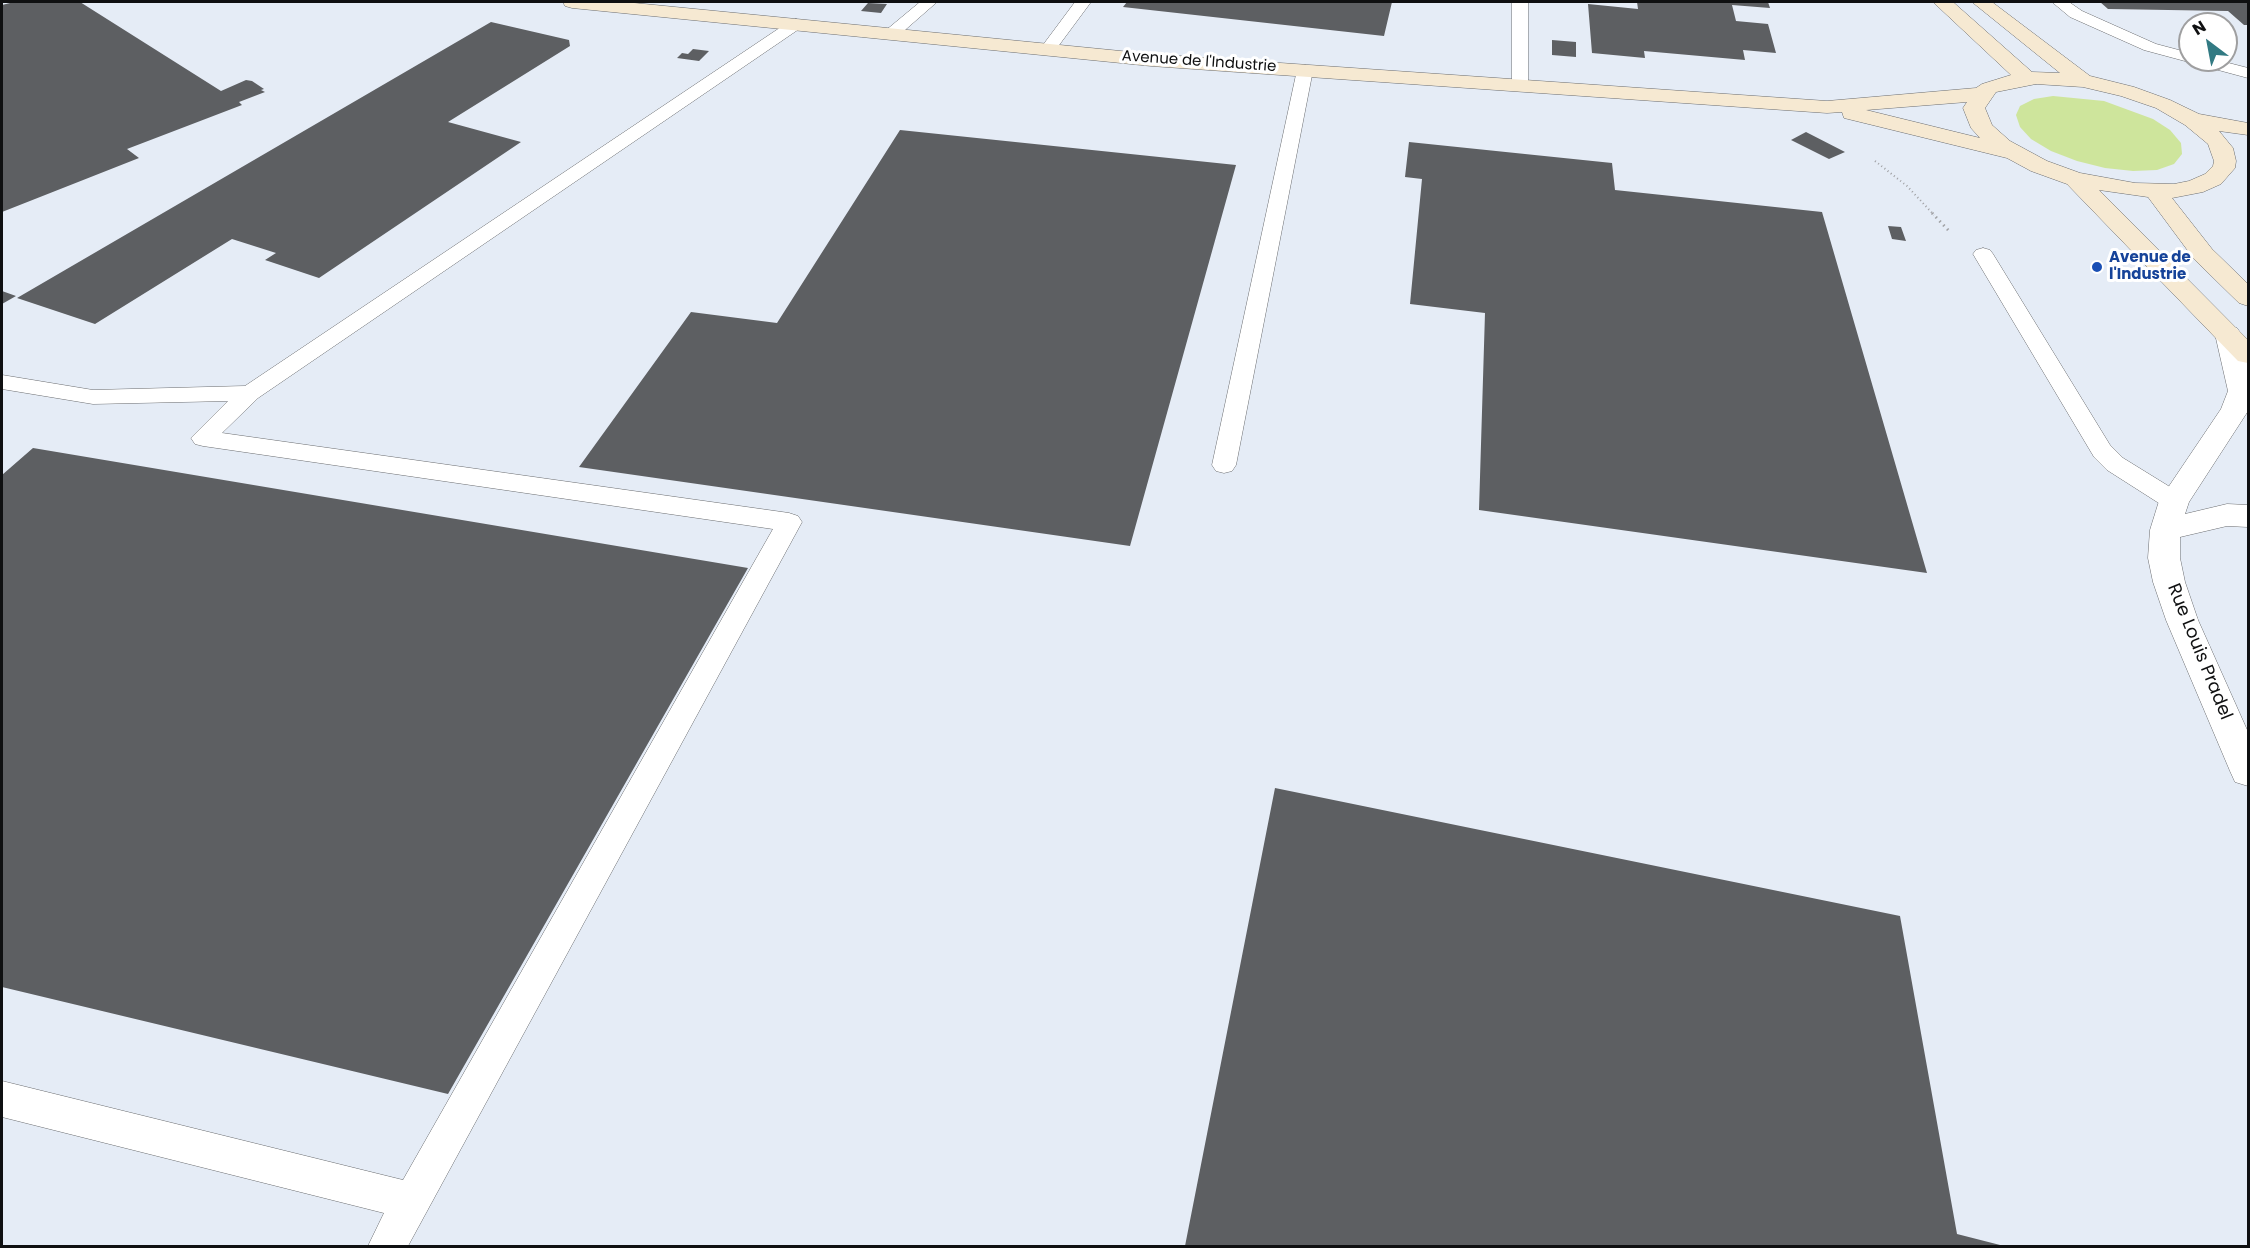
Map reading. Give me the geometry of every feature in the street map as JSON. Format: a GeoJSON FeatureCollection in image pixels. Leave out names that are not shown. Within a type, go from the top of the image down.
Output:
{"type":"FeatureCollection","features":[{"type":"Feature","properties":{"kind":"street","name":"Avenue de l'Industrie"},"geometry":{"type":"LineString","coordinates":[[572,2],[1151,60],[1827,107],[1982,94],[2001,84],[2027,79],[2083,81]]}},
{"type":"Feature","properties":{"kind":"street"},"geometry":{"type":"LineString","coordinates":[[1942,2],[2027,79]]}},
{"type":"Feature","properties":{"kind":"street"},"geometry":{"type":"LineString","coordinates":[[1981,2],[2083,81],[2148,98],[2193,120],[2217,140],[2222,148],[2224,168],[2206,183],[2174,190],[2123,189],[2075,179],[2039,166],[2012,152],[1986,133],[1977,120],[1974,108],[1982,94]]}},
{"type":"Feature","properties":{"kind":"street","name":"Avenue de l'Industrie"},"geometry":{"type":"LineString","coordinates":[[1827,107],[2012,152]]}},
{"type":"Feature","properties":{"kind":"street"},"geometry":{"type":"LineString","coordinates":[[2193,120],[2248,129]]}},
{"type":"Feature","properties":{"kind":"street"},"geometry":{"type":"LineString","coordinates":[[2225,161],[2248,164]]}},
{"type":"Feature","properties":{"kind":"street"},"geometry":{"type":"LineString","coordinates":[[2075,179],[2248,355]]}},
{"type":"Feature","properties":{"kind":"street"},"geometry":{"type":"LineString","coordinates":[[2156,191],[2202,254],[2248,298]]}},
{"type":"Feature","properties":{"kind":"street"},"geometry":{"type":"LineString","coordinates":[[2170,516],[2235,410],[2242,392],[2228,334]]}},
{"type":"Feature","properties":{"kind":"street"},"geometry":{"type":"LineString","coordinates":[[2170,516],[2248,516]]}},
{"type":"Feature","properties":{"kind":"street","name":"Rue Louis Pradel"},"geometry":{"type":"LineString","coordinates":[[2170,516],[2164,558],[2169,582],[2182,620],[2248,771]]}},
{"type":"Feature","properties":{"kind":"lane"},"geometry":{"type":"LineString","coordinates":[[891,34],[929,2]]}},
{"type":"Feature","properties":{"kind":"lane"},"geometry":{"type":"LineString","coordinates":[[1048,49],[1083,2]]}},
{"type":"Feature","properties":{"kind":"lane"},"geometry":{"type":"LineString","coordinates":[[1520,2],[1520,85]]}},
{"type":"Feature","properties":{"kind":"lane"},"geometry":{"type":"LineString","coordinates":[[2060,2],[2076,14],[2150,47],[2178,55]]}},
{"type":"Feature","properties":{"kind":"lane"},"geometry":{"type":"LineString","coordinates":[[387,1246],[789,522],[203,438],[250,393],[796,24]]}},
{"type":"Feature","properties":{"kind":"lane"},"geometry":{"type":"LineString","coordinates":[[1224,465],[1305,70]]}},
{"type":"Feature","properties":{"kind":"lane"},"geometry":{"type":"LineString","coordinates":[[1983,254],[2102,451],[2170,516]]}},
{"type":"Feature","properties":{"kind":"lane"},"geometry":{"type":"LineString","coordinates":[[2,382],[93,397],[250,393]]}},
{"type":"Feature","properties":{"kind":"lane"},"geometry":{"type":"LineString","coordinates":[[2,1099],[412,1201]]}},
{"type":"Feature","properties":{"kind":"path"},"geometry":{"type":"LineString","coordinates":[[1917,129],[1899,147],[1871,158],[1907,186],[1950,232],[1983,254]]}},
{"type":"Feature","properties":{"kind":"shaded area"},"geometry":{"type":"Polygon","coordinates":[[[2,2],[2100,2],[2108,9],[2228,11],[2178,12],[2178,72],[2238,72],[2238,20],[2244,25],[2248,25],[2248,1246],[2,1246],[2,2]]]}},
{"type":"Feature","properties":{"kind":"green space"},"geometry":{"type":"Polygon","coordinates":[[[2053,96],[2104,101],[2153,119],[2170,130],[2181,143],[2182,154],[2174,164],[2157,170],[2133,171],[2105,168],[2051,151],[2031,139],[2020,127],[2016,115],[2020,106],[2034,99],[2053,96]]]}},
{"type":"Feature","properties":{"kind":"building"},"geometry":{"type":"Polygon","coordinates":[[[14,2],[80,2],[221,91],[246,80],[252,81],[265,92],[239,102],[242,105],[127,149],[139,158],[2,212],[2,5],[14,2]]]}},
{"type":"Feature","properties":{"kind":"building"},"geometry":{"type":"Polygon","coordinates":[[[1127,2],[1392,2],[1384,36],[1123,7],[1127,2]]]}},
{"type":"Feature","properties":{"kind":"building"},"geometry":{"type":"Polygon","coordinates":[[[1637,2],[1768,2],[1770,8],[1732,5],[1736,21],[1768,24],[1776,53],[1743,50],[1745,60],[1644,51],[1645,58],[1592,53],[1588,4],[1638,9],[1637,2]]]}},
{"type":"Feature","properties":{"kind":"building"},"geometry":{"type":"Polygon","coordinates":[[[2100,2],[2248,2],[2248,25],[2244,25],[2238,20],[2238,12],[2108,9],[2100,2]]]}},
{"type":"Feature","properties":{"kind":"building"},"geometry":{"type":"Polygon","coordinates":[[[868,3],[887,4],[881,13],[861,11],[868,3]]]}},
{"type":"Feature","properties":{"kind":"building"},"geometry":{"type":"Polygon","coordinates":[[[491,22],[569,40],[570,46],[448,122],[521,142],[319,278],[265,260],[276,253],[232,239],[95,324],[17,298],[491,22]]]}},
{"type":"Feature","properties":{"kind":"building"},"geometry":{"type":"Polygon","coordinates":[[[1552,40],[1576,42],[1576,57],[1552,55],[1552,40]]]}},
{"type":"Feature","properties":{"kind":"building"},"geometry":{"type":"Polygon","coordinates":[[[693,49],[709,51],[699,61],[677,58],[682,53],[688,54],[693,49]]]}},
{"type":"Feature","properties":{"kind":"building"},"geometry":{"type":"Polygon","coordinates":[[[900,130],[1236,165],[1130,546],[579,467],[691,312],[777,323],[900,130]]]}},
{"type":"Feature","properties":{"kind":"building"},"geometry":{"type":"Polygon","coordinates":[[[1806,132],[1845,152],[1829,159],[1791,140],[1806,132]]]}},
{"type":"Feature","properties":{"kind":"building"},"geometry":{"type":"Polygon","coordinates":[[[1409,142],[1612,163],[1615,190],[1822,212],[1927,573],[1479,510],[1485,313],[1410,304],[1422,179],[1405,177],[1409,142]]]}},
{"type":"Feature","properties":{"kind":"building"},"geometry":{"type":"Polygon","coordinates":[[[1888,226],[1901,227],[1906,241],[1892,239],[1888,226]]]}},
{"type":"Feature","properties":{"kind":"building"},"geometry":{"type":"Polygon","coordinates":[[[2,291],[16,296],[2,304],[2,291]]]}},
{"type":"Feature","properties":{"kind":"building"},"geometry":{"type":"Polygon","coordinates":[[[33,448],[748,568],[448,1094],[2,987],[2,475],[33,448]]]}},
{"type":"Feature","properties":{"kind":"building"},"geometry":{"type":"Polygon","coordinates":[[[1275,788],[1900,916],[1957,1234],[2004,1246],[1185,1246],[1275,788]]]}},
{"type":"Feature","properties":{"kind":"place","name":"Avenue de l'Industrie"},"geometry":{"type":"Point","coordinates":[2097,267]}}]}
